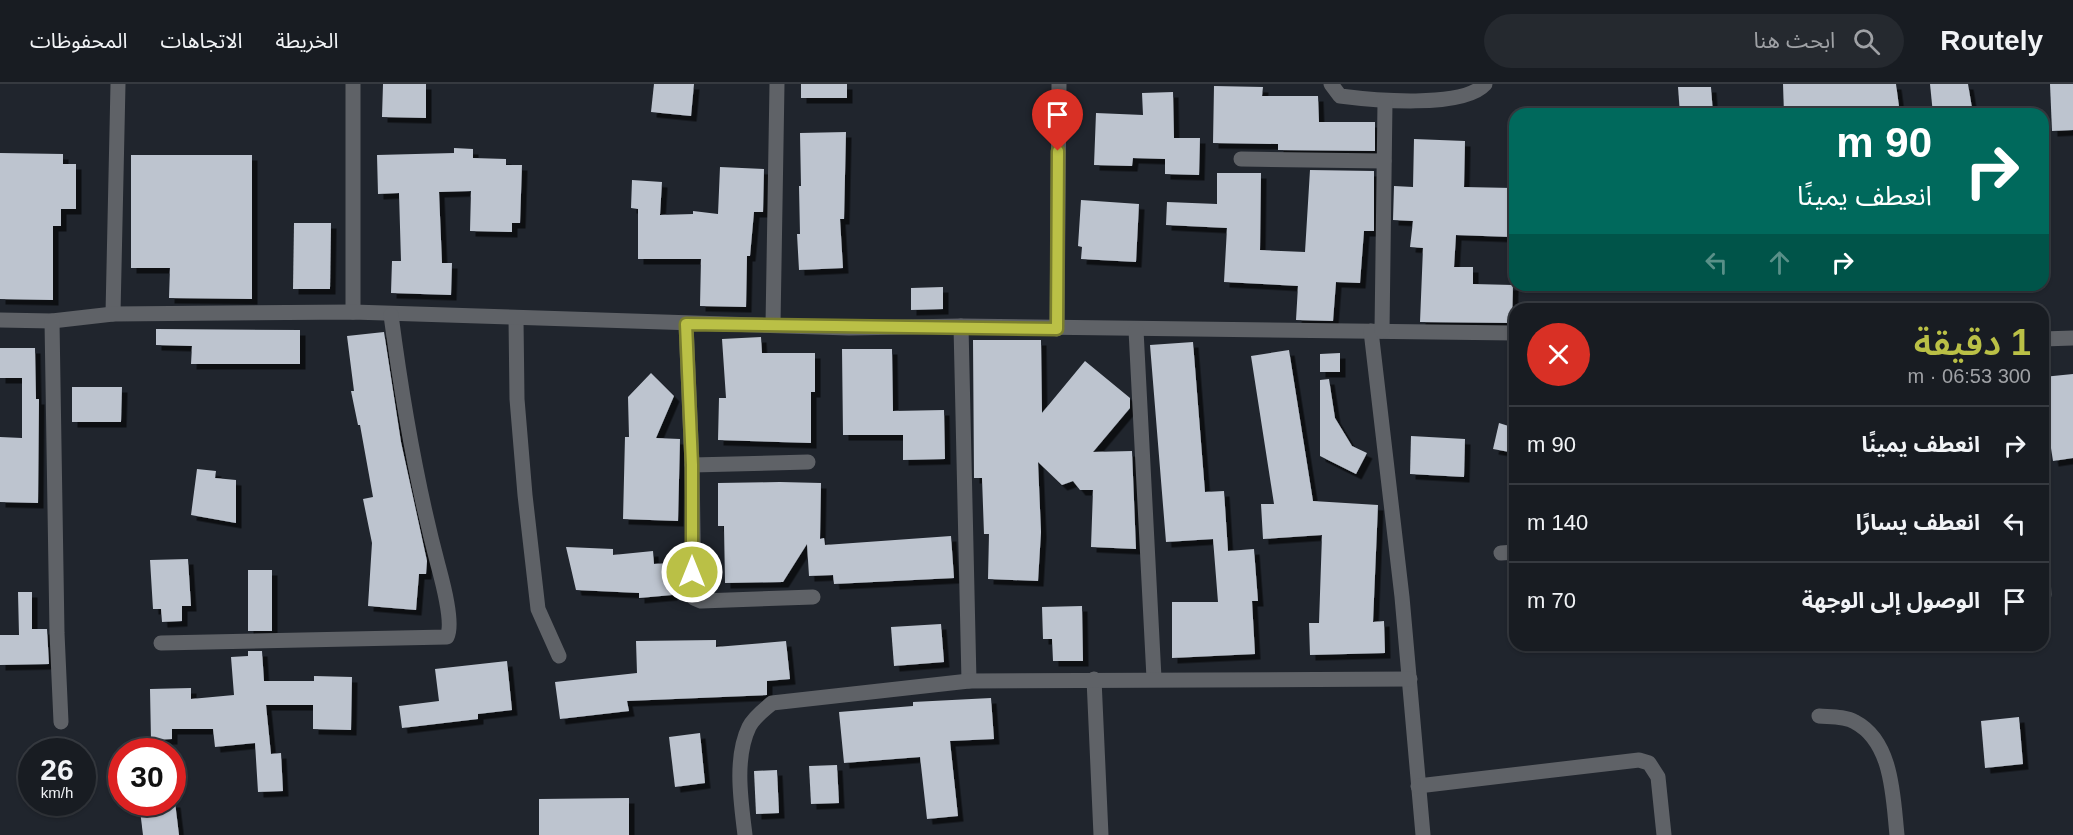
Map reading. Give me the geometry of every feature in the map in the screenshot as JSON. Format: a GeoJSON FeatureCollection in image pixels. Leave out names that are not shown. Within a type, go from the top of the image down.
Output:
{"type":"FeatureCollection","features":[{"type":"Feature","properties":{"kind":"street"},"geometry":{"type":"LineString","coordinates":[[113,314],[118,84]]}},
{"type":"Feature","properties":{"kind":"street"},"geometry":{"type":"LineString","coordinates":[[353,84],[353,312]]}},
{"type":"Feature","properties":{"kind":"street"},"geometry":{"type":"LineString","coordinates":[[772,325],[777,84]]}},
{"type":"Feature","properties":{"kind":"street"},"geometry":{"type":"LineString","coordinates":[[1057,329],[1059,84]]}},
{"type":"Feature","properties":{"kind":"street"},"geometry":{"type":"LineString","coordinates":[[1332,84],[1340,96],[1385,102],[1464,97],[1485,84]]}},
{"type":"Feature","properties":{"kind":"street"},"geometry":{"type":"LineString","coordinates":[[1385,102],[1377,331],[1423,835]]}},
{"type":"Feature","properties":{"kind":"street"},"geometry":{"type":"LineString","coordinates":[[1241,159],[1384,161]]}},
{"type":"Feature","properties":{"kind":"street"},"geometry":{"type":"LineString","coordinates":[[0,320],[52,321],[113,314],[353,312],[686,324],[1509,333]]}},
{"type":"Feature","properties":{"kind":"street"},"geometry":{"type":"LineString","coordinates":[[161,643],[447,637],[450,627],[446,603],[423,508],[399,380],[391,315]]}},
{"type":"Feature","properties":{"kind":"street"},"geometry":{"type":"LineString","coordinates":[[516,319],[518,409],[538,609],[559,656]]}},
{"type":"Feature","properties":{"kind":"street"},"geometry":{"type":"LineString","coordinates":[[52,321],[57,633],[61,722]]}},
{"type":"Feature","properties":{"kind":"street"},"geometry":{"type":"LineString","coordinates":[[686,324],[692,465],[694,598],[701,601],[813,597]]}},
{"type":"Feature","properties":{"kind":"street"},"geometry":{"type":"LineString","coordinates":[[961,326],[969,681]]}},
{"type":"Feature","properties":{"kind":"street"},"geometry":{"type":"LineString","coordinates":[[1136,330],[1154,678]]}},
{"type":"Feature","properties":{"kind":"street"},"geometry":{"type":"LineString","coordinates":[[2049,339],[2073,338]]}},
{"type":"Feature","properties":{"kind":"street"},"geometry":{"type":"LineString","coordinates":[[692,465],[807,462]]}},
{"type":"Feature","properties":{"kind":"street"},"geometry":{"type":"LineString","coordinates":[[745,835],[740,794],[743,749],[749,727],[758,715],[772,703],[969,681],[1154,678],[1410,679]]}},
{"type":"Feature","properties":{"kind":"street"},"geometry":{"type":"LineString","coordinates":[[1094,679],[1101,835]]}},
{"type":"Feature","properties":{"kind":"street"},"geometry":{"type":"LineString","coordinates":[[1819,716],[1854,721],[1868,731],[1880,745],[1887,767],[1897,835]]}},
{"type":"Feature","properties":{"kind":"street"},"geometry":{"type":"LineString","coordinates":[[1418,786],[1639,760],[1656,770],[1664,835]]}},
{"type":"Feature","properties":{"kind":"building"},"geometry":{"type":"Polygon","coordinates":[[[383,84],[426,84],[426,118],[382,117],[383,84]]]}},
{"type":"Feature","properties":{"kind":"building"},"geometry":{"type":"Polygon","coordinates":[[[654,84],[694,84],[691,116],[651,112],[654,84]]]}},
{"type":"Feature","properties":{"kind":"building"},"geometry":{"type":"Polygon","coordinates":[[[801,84],[847,84],[847,98],[801,98],[801,84]]]}},
{"type":"Feature","properties":{"kind":"building"},"geometry":{"type":"Polygon","coordinates":[[[1783,84],[1896,84],[1899,108],[1784,108],[1783,84]]]}},
{"type":"Feature","properties":{"kind":"building"},"geometry":{"type":"Polygon","coordinates":[[[1930,84],[1968,84],[1972,108],[1932,108],[1930,84]]]}},
{"type":"Feature","properties":{"kind":"building"},"geometry":{"type":"Polygon","coordinates":[[[2050,84],[2073,84],[2073,130],[2052,131],[2050,84]]]}},
{"type":"Feature","properties":{"kind":"building"},"geometry":{"type":"Polygon","coordinates":[[[1214,86],[1263,87],[1262,96],[1318,96],[1319,122],[1375,122],[1375,151],[1278,150],[1278,144],[1213,143],[1214,86]]]}},
{"type":"Feature","properties":{"kind":"building"},"geometry":{"type":"Polygon","coordinates":[[[1678,87],[1711,87],[1713,108],[1680,108],[1678,87]]]}},
{"type":"Feature","properties":{"kind":"building"},"geometry":{"type":"Polygon","coordinates":[[[1173,92],[1174,138],[1200,138],[1199,175],[1165,174],[1165,159],[1133,158],[1132,166],[1094,165],[1096,113],[1143,115],[1142,93],[1173,92]]]}},
{"type":"Feature","properties":{"kind":"building"},"geometry":{"type":"Polygon","coordinates":[[[846,132],[844,219],[840,219],[843,268],[799,270],[797,234],[800,234],[800,133],[846,132]]]}},
{"type":"Feature","properties":{"kind":"building"},"geometry":{"type":"Polygon","coordinates":[[[1414,139],[1465,141],[1464,187],[1509,188],[1509,237],[1456,235],[1454,267],[1473,267],[1473,284],[1509,285],[1509,291],[1513,291],[1513,303],[1509,303],[1509,323],[1420,322],[1423,248],[1410,247],[1413,221],[1393,220],[1394,186],[1413,187],[1414,139]]]}},
{"type":"Feature","properties":{"kind":"building"},"geometry":{"type":"Polygon","coordinates":[[[454,148],[473,149],[473,158],[506,159],[506,165],[522,165],[520,223],[512,223],[512,232],[470,231],[471,191],[439,192],[442,263],[452,263],[451,295],[391,293],[392,261],[401,261],[399,193],[378,194],[377,155],[454,153],[454,148]]]}},
{"type":"Feature","properties":{"kind":"building"},"geometry":{"type":"Polygon","coordinates":[[[0,153],[63,154],[63,164],[76,164],[76,209],[61,209],[61,226],[53,226],[53,300],[0,299],[0,153]]]}},
{"type":"Feature","properties":{"kind":"building"},"geometry":{"type":"Polygon","coordinates":[[[131,155],[252,155],[252,299],[169,298],[170,268],[131,268],[131,155]]]}},
{"type":"Feature","properties":{"kind":"building"},"geometry":{"type":"Polygon","coordinates":[[[720,167],[764,169],[763,212],[754,212],[750,256],[747,256],[746,307],[700,306],[701,259],[638,259],[638,209],[631,208],[632,180],[662,182],[660,215],[693,214],[693,211],[718,214],[720,167]]]}},
{"type":"Feature","properties":{"kind":"building"},"geometry":{"type":"Polygon","coordinates":[[[1310,170],[1374,171],[1374,231],[1364,231],[1360,283],[1336,282],[1333,321],[1296,320],[1298,286],[1224,282],[1227,228],[1166,225],[1167,202],[1217,204],[1217,173],[1261,173],[1260,250],[1305,252],[1310,170]]]}},
{"type":"Feature","properties":{"kind":"building"},"geometry":{"type":"Polygon","coordinates":[[[1081,200],[1139,204],[1136,262],[1081,259],[1082,247],[1078,246],[1081,200]]]}},
{"type":"Feature","properties":{"kind":"building"},"geometry":{"type":"Polygon","coordinates":[[[294,223],[331,223],[330,289],[293,289],[294,223]]]}},
{"type":"Feature","properties":{"kind":"building"},"geometry":{"type":"Polygon","coordinates":[[[943,287],[943,309],[911,310],[911,288],[943,287]]]}},
{"type":"Feature","properties":{"kind":"building"},"geometry":{"type":"Polygon","coordinates":[[[156,329],[300,330],[300,364],[191,364],[192,346],[156,345],[156,329]]]}},
{"type":"Feature","properties":{"kind":"building"},"geometry":{"type":"Polygon","coordinates":[[[384,332],[401,442],[427,561],[426,574],[419,574],[416,610],[368,606],[372,543],[363,499],[373,497],[360,425],[358,425],[351,391],[354,391],[347,336],[384,332]]]}},
{"type":"Feature","properties":{"kind":"building"},"geometry":{"type":"Polygon","coordinates":[[[761,337],[762,353],[815,353],[815,392],[811,392],[811,443],[718,440],[719,398],[726,398],[722,339],[761,337]]]}},
{"type":"Feature","properties":{"kind":"building"},"geometry":{"type":"Polygon","coordinates":[[[973,340],[1041,340],[1042,413],[1085,361],[1130,398],[1130,408],[1093,452],[1132,451],[1136,549],[1091,547],[1093,490],[1080,490],[1073,481],[1062,485],[1038,462],[1041,532],[1038,581],[988,579],[989,534],[984,534],[982,478],[974,478],[973,340]]]}},
{"type":"Feature","properties":{"kind":"building"},"geometry":{"type":"Polygon","coordinates":[[[1193,342],[1205,492],[1224,491],[1228,551],[1254,549],[1258,601],[1252,601],[1255,654],[1172,658],[1172,602],[1218,602],[1213,539],[1166,542],[1150,345],[1193,342]]]}},
{"type":"Feature","properties":{"kind":"building"},"geometry":{"type":"Polygon","coordinates":[[[0,348],[35,348],[36,399],[39,399],[38,503],[0,502],[0,437],[22,438],[22,378],[0,378],[0,348]]]}},
{"type":"Feature","properties":{"kind":"building"},"geometry":{"type":"Polygon","coordinates":[[[842,349],[892,349],[893,411],[944,410],[945,459],[903,460],[903,435],[843,435],[842,349]]]}},
{"type":"Feature","properties":{"kind":"building"},"geometry":{"type":"Polygon","coordinates":[[[1289,350],[1313,501],[1378,505],[1373,622],[1384,621],[1385,653],[1310,655],[1309,623],[1319,623],[1322,535],[1263,539],[1261,504],[1274,504],[1251,356],[1289,350]]]}},
{"type":"Feature","properties":{"kind":"building"},"geometry":{"type":"Polygon","coordinates":[[[1340,353],[1340,372],[1320,372],[1320,354],[1340,353]]]}},
{"type":"Feature","properties":{"kind":"building"},"geometry":{"type":"Polygon","coordinates":[[[651,373],[674,396],[656,438],[680,439],[678,521],[623,519],[625,437],[629,437],[628,397],[651,373]]]}},
{"type":"Feature","properties":{"kind":"building"},"geometry":{"type":"Polygon","coordinates":[[[2073,374],[2073,458],[2053,461],[2049,435],[2049,376],[2073,374]]]}},
{"type":"Feature","properties":{"kind":"building"},"geometry":{"type":"Polygon","coordinates":[[[1329,379],[1335,418],[1352,446],[1367,453],[1356,474],[1320,456],[1320,380],[1329,379]]]}},
{"type":"Feature","properties":{"kind":"building"},"geometry":{"type":"Polygon","coordinates":[[[72,387],[122,387],[121,422],[72,422],[72,387]]]}},
{"type":"Feature","properties":{"kind":"building"},"geometry":{"type":"Polygon","coordinates":[[[1499,423],[1509,426],[1509,452],[1493,449],[1499,423]]]}},
{"type":"Feature","properties":{"kind":"building"},"geometry":{"type":"Polygon","coordinates":[[[1411,436],[1465,439],[1464,477],[1410,474],[1411,436]]]}},
{"type":"Feature","properties":{"kind":"building"},"geometry":{"type":"Polygon","coordinates":[[[197,469],[216,471],[215,478],[236,480],[236,523],[191,515],[197,469]]]}},
{"type":"Feature","properties":{"kind":"building"},"geometry":{"type":"Polygon","coordinates":[[[718,483],[821,483],[820,539],[824,538],[825,545],[951,536],[954,578],[834,584],[833,575],[809,576],[807,544],[783,582],[725,583],[724,526],[718,526],[718,483]]]}},
{"type":"Feature","properties":{"kind":"building"},"geometry":{"type":"Polygon","coordinates":[[[566,547],[613,549],[613,555],[653,551],[654,564],[669,563],[672,595],[639,598],[639,593],[576,590],[566,547]]]}},
{"type":"Feature","properties":{"kind":"building"},"geometry":{"type":"Polygon","coordinates":[[[188,559],[191,606],[182,606],[182,621],[162,622],[161,609],[153,609],[150,560],[188,559]]]}},
{"type":"Feature","properties":{"kind":"building"},"geometry":{"type":"Polygon","coordinates":[[[248,570],[272,570],[272,631],[248,631],[248,570]]]}},
{"type":"Feature","properties":{"kind":"building"},"geometry":{"type":"Polygon","coordinates":[[[18,592],[32,592],[32,629],[47,629],[49,664],[0,665],[0,635],[19,635],[18,592]]]}},
{"type":"Feature","properties":{"kind":"building"},"geometry":{"type":"Polygon","coordinates":[[[1082,606],[1083,661],[1053,661],[1052,639],[1043,639],[1042,607],[1082,606]]]}},
{"type":"Feature","properties":{"kind":"building"},"geometry":{"type":"Polygon","coordinates":[[[941,624],[944,662],[894,666],[891,627],[941,624]]]}},
{"type":"Feature","properties":{"kind":"building"},"geometry":{"type":"Polygon","coordinates":[[[716,640],[716,647],[786,641],[790,679],[767,681],[767,695],[627,701],[629,711],[560,719],[555,682],[637,673],[636,641],[716,640]]]}},
{"type":"Feature","properties":{"kind":"building"},"geometry":{"type":"Polygon","coordinates":[[[248,651],[262,651],[264,681],[314,681],[314,676],[352,677],[351,730],[313,729],[313,705],[266,705],[271,754],[281,753],[283,791],[258,792],[255,743],[215,747],[213,729],[172,729],[172,738],[151,738],[150,689],[191,688],[191,699],[234,695],[231,657],[248,656],[248,651]]]}},
{"type":"Feature","properties":{"kind":"building"},"geometry":{"type":"Polygon","coordinates":[[[507,661],[512,710],[478,714],[478,719],[402,728],[399,706],[439,701],[435,669],[507,661]]]}},
{"type":"Feature","properties":{"kind":"building"},"geometry":{"type":"Polygon","coordinates":[[[991,698],[994,739],[950,741],[958,816],[927,819],[920,757],[844,763],[839,712],[913,706],[913,702],[991,698]]]}},
{"type":"Feature","properties":{"kind":"building"},"geometry":{"type":"Polygon","coordinates":[[[2019,717],[2023,764],[1985,768],[1981,721],[2019,717]]]}},
{"type":"Feature","properties":{"kind":"building"},"geometry":{"type":"Polygon","coordinates":[[[700,733],[705,783],[675,787],[669,737],[700,733]]]}},
{"type":"Feature","properties":{"kind":"building"},"geometry":{"type":"Polygon","coordinates":[[[837,765],[839,803],[811,804],[809,766],[837,765]]]}},
{"type":"Feature","properties":{"kind":"building"},"geometry":{"type":"Polygon","coordinates":[[[777,770],[779,813],[756,814],[754,771],[777,770]]]}},
{"type":"Feature","properties":{"kind":"building"},"geometry":{"type":"Polygon","coordinates":[[[629,798],[629,835],[539,835],[539,799],[629,798]]]}},
{"type":"Feature","properties":{"kind":"building"},"geometry":{"type":"Polygon","coordinates":[[[141,816],[177,816],[179,835],[143,835],[141,816]]]}},
{"type":"Feature","properties":{"kind":"route"},"geometry":{"type":"LineString","coordinates":[[692,572],[692,465],[686,324],[849,328],[961,326],[1057,329],[1058,151]]}}]}
